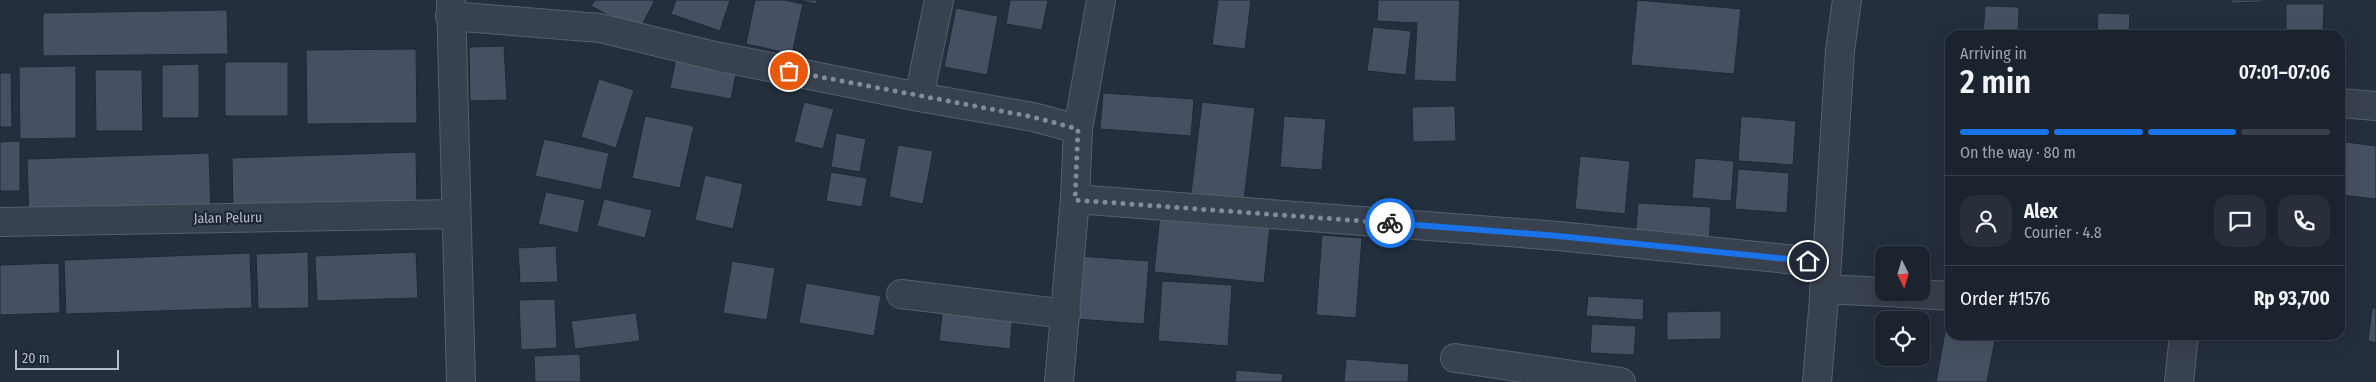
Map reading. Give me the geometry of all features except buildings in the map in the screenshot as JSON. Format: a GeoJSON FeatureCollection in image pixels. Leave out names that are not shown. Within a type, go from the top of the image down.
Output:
{"type":"FeatureCollection","features":[{"type":"Feature","properties":{"kind":"street"},"geometry":{"type":"LineString","coordinates":[[919,97],[939,0]]}},
{"type":"Feature","properties":{"kind":"street"},"geometry":{"type":"LineString","coordinates":[[1059,382],[1075,200],[1078,129],[1101,0]]}},
{"type":"Feature","properties":{"kind":"street"},"geometry":{"type":"LineString","coordinates":[[1817,382],[1827,263],[1840,51],[1847,0]]}},
{"type":"Feature","properties":{"kind":"street"},"geometry":{"type":"LineString","coordinates":[[461,382],[450,8],[600,28],[715,56],[919,97],[1033,117],[1078,129]]}},
{"type":"Feature","properties":{"kind":"street"},"geometry":{"type":"LineString","coordinates":[[2345,103],[2376,106]]}},
{"type":"Feature","properties":{"kind":"street"},"geometry":{"type":"LineString","coordinates":[[1075,200],[1558,236],[1827,263]]}},
{"type":"Feature","properties":{"kind":"street","name":"Jalan Peluru"},"geometry":{"type":"LineString","coordinates":[[0,222],[456,214]]}},
{"type":"Feature","properties":{"kind":"street"},"geometry":{"type":"LineString","coordinates":[[1824,289],[1875,292]]}},
{"type":"Feature","properties":{"kind":"street"},"geometry":{"type":"LineString","coordinates":[[901,294],[1066,314]]}},
{"type":"Feature","properties":{"kind":"street"},"geometry":{"type":"LineString","coordinates":[[1930,295],[1945,296]]}},
{"type":"Feature","properties":{"kind":"street"},"geometry":{"type":"LineString","coordinates":[[2179,382],[2183,340]]}},
{"type":"Feature","properties":{"kind":"street"},"geometry":{"type":"LineString","coordinates":[[1455,358],[1621,382]]}},
{"type":"Feature","properties":{"kind":"way so far"},"geometry":{"type":"LineString","coordinates":[[789,71],[1033,117],[1078,129],[1075,200],[1390,223]]}},
{"type":"Feature","properties":{"kind":"route"},"geometry":{"type":"LineString","coordinates":[[1390,223],[1558,236],[1808,261]]}}]}
